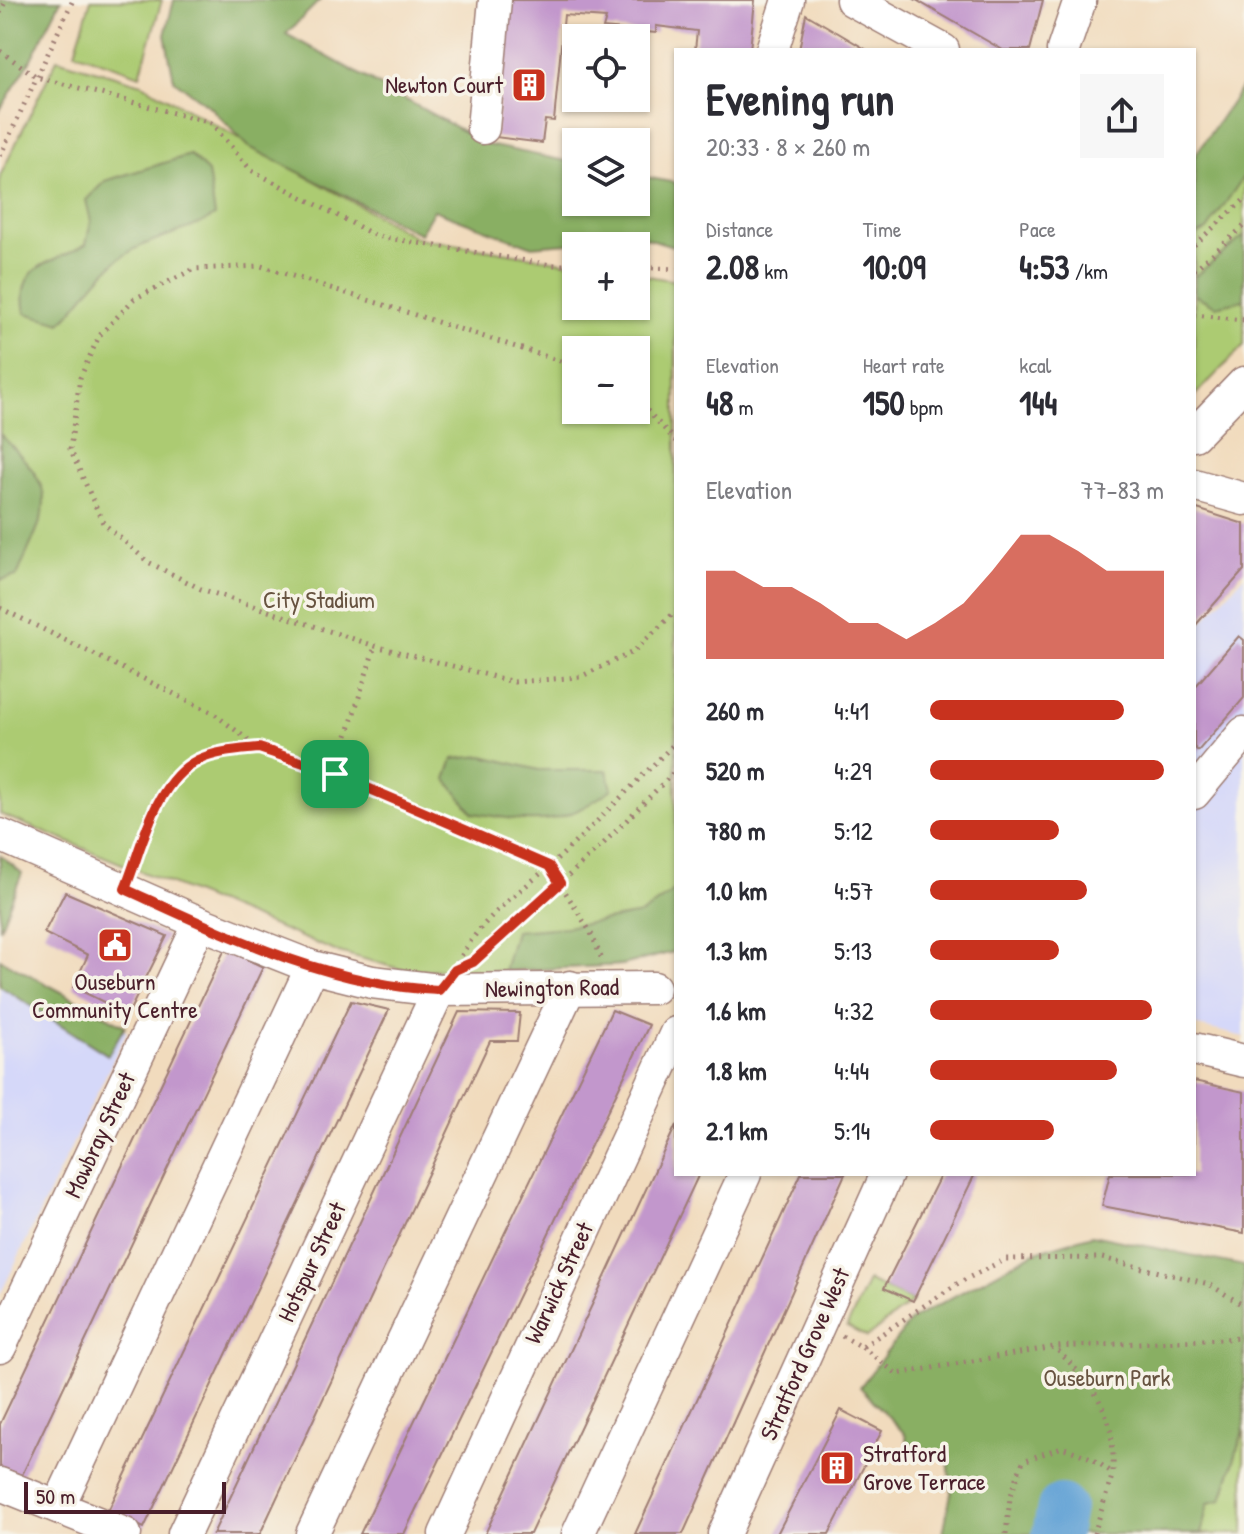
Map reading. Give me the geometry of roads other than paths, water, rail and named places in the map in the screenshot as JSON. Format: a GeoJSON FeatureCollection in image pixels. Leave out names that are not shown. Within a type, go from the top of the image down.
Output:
{"type":"FeatureCollection","features":[{"type":"Feature","properties":{"kind":"street"},"geometry":{"type":"LineString","coordinates":[[483,128],[495,0]]}},
{"type":"Feature","properties":{"kind":"street"},"geometry":{"type":"LineString","coordinates":[[773,48],[788,0]]}},
{"type":"Feature","properties":{"kind":"street"},"geometry":{"type":"LineString","coordinates":[[852,0],[939,48]]}},
{"type":"Feature","properties":{"kind":"street"},"geometry":{"type":"LineString","coordinates":[[1064,48],[1080,0]]}},
{"type":"Feature","properties":{"kind":"street"},"geometry":{"type":"LineString","coordinates":[[1196,433],[1244,383]]}},
{"type":"Feature","properties":{"kind":"street"},"geometry":{"type":"LineString","coordinates":[[1196,486],[1244,499]]}},
{"type":"Feature","properties":{"kind":"street"},"geometry":{"type":"LineString","coordinates":[[1196,791],[1244,733]]}},
{"type":"Feature","properties":{"kind":"street","name":"Newington Road"},"geometry":{"type":"LineString","coordinates":[[0,835],[200,923],[312,967],[404,989],[447,980],[654,988]]}},
{"type":"Feature","properties":{"kind":"street","name":"Mowbray Street"},"geometry":{"type":"LineString","coordinates":[[0,1347],[200,923]]}},
{"type":"Feature","properties":{"kind":"street"},"geometry":{"type":"LineString","coordinates":[[58,1507],[312,967]]}},
{"type":"Feature","properties":{"kind":"street","name":"Hotspur Street"},"geometry":{"type":"LineString","coordinates":[[184,1534],[447,980]]}},
{"type":"Feature","properties":{"kind":"street"},"geometry":{"type":"LineString","coordinates":[[312,1534],[570,987]]}},
{"type":"Feature","properties":{"kind":"street","name":"Warwick Street"},"geometry":{"type":"LineString","coordinates":[[445,1534],[674,1037]]}},
{"type":"Feature","properties":{"kind":"street"},"geometry":{"type":"LineString","coordinates":[[1196,1049],[1244,1061]]}},
{"type":"Feature","properties":{"kind":"street"},"geometry":{"type":"LineString","coordinates":[[578,1534],[744,1176]]}},
{"type":"Feature","properties":{"kind":"street","name":"Stratford Grove West"},"geometry":{"type":"LineString","coordinates":[[724,1534],[886,1176]]}},
{"type":"Feature","properties":{"kind":"street"},"geometry":{"type":"LineString","coordinates":[[0,1484],[125,1534]]}},
{"type":"Feature","properties":{"kind":"waterway"},"geometry":{"type":"LineString","coordinates":[[1056,1534],[1061,1508]]}},
{"type":"Feature","properties":{"kind":"place","name":"Newton Court"},"geometry":{"type":"Point","coordinates":[529,85]}},
{"type":"Feature","properties":{"kind":"place","name":"Ouseburn Community Centre"},"geometry":{"type":"Point","coordinates":[115,945]}},
{"type":"Feature","properties":{"kind":"place","name":"Stratford Grove Terrace"},"geometry":{"type":"Point","coordinates":[837,1468]}},
{"type":"Feature","properties":{"kind":"park label","name":"City Stadium"},"geometry":{"type":"Point","coordinates":[319,600]}},
{"type":"Feature","properties":{"kind":"park label","name":"Ouseburn Park"},"geometry":{"type":"Point","coordinates":[1107,1378]}}]}
